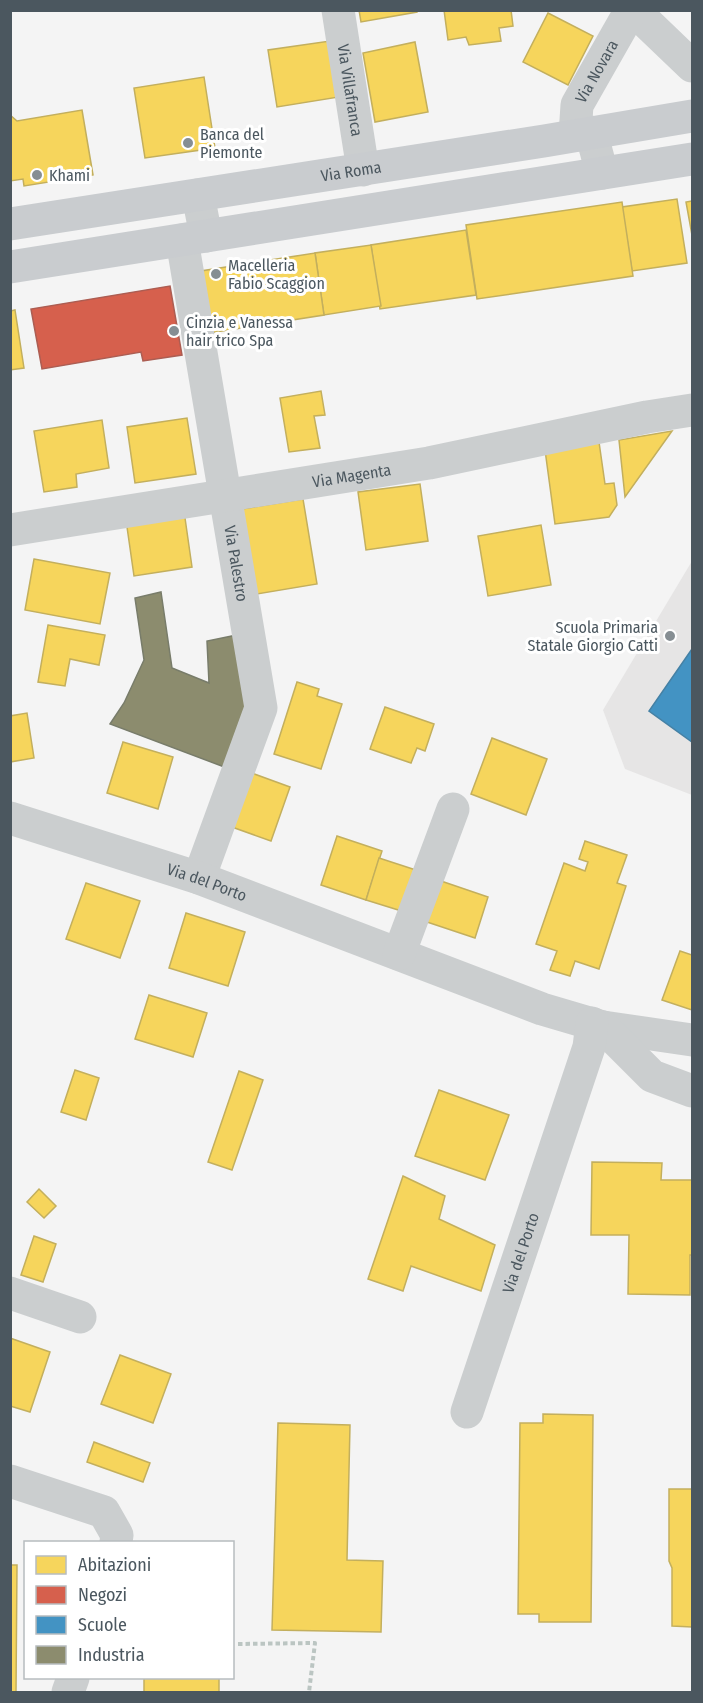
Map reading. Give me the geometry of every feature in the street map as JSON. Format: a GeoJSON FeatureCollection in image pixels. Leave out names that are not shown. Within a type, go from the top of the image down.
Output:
{"type":"FeatureCollection","features":[{"type":"Feature","properties":{"kind":"main road","name":"Via Roma"},"geometry":{"type":"LineString","coordinates":[[10,224],[206,187],[363,170],[693,116]]}},
{"type":"Feature","properties":{"kind":"main road"},"geometry":{"type":"LineString","coordinates":[[10,267],[602,173],[656,171],[693,159]]}},
{"type":"Feature","properties":{"kind":"street","name":"Via Villafranca"},"geometry":{"type":"LineString","coordinates":[[338,10],[363,170]]}},
{"type":"Feature","properties":{"kind":"street","name":"Via Novara"},"geometry":{"type":"LineString","coordinates":[[583,134],[578,105],[630,12],[645,21],[693,66]]}},
{"type":"Feature","properties":{"kind":"street"},"geometry":{"type":"LineString","coordinates":[[583,134],[602,173]]}},
{"type":"Feature","properties":{"kind":"street","name":"Via Palestro"},"geometry":{"type":"LineString","coordinates":[[199,878],[261,708],[225,497],[194,238],[206,187]]}},
{"type":"Feature","properties":{"kind":"street","name":"Via Magenta"},"geometry":{"type":"LineString","coordinates":[[10,530],[429,463],[647,417],[693,410]]}},
{"type":"Feature","properties":{"kind":"street"},"geometry":{"type":"LineString","coordinates":[[399,954],[453,809]]}},
{"type":"Feature","properties":{"kind":"street","name":"Via del Porto"},"geometry":{"type":"LineString","coordinates":[[10,818],[199,878],[542,1009],[597,1025],[690,1039]]}},
{"type":"Feature","properties":{"kind":"street","name":"Via del Porto"},"geometry":{"type":"LineString","coordinates":[[597,1025],[652,1076],[679,1086]]}},
{"type":"Feature","properties":{"kind":"street","name":"Via del Porto"},"geometry":{"type":"LineString","coordinates":[[467,1412],[597,1025]]}},
{"type":"Feature","properties":{"kind":"street","name":"Via del Porto"},"geometry":{"type":"LineString","coordinates":[[679,1086],[658,1059],[664,1044],[690,1039]]}},
{"type":"Feature","properties":{"kind":"street"},"geometry":{"type":"LineString","coordinates":[[10,1293],[80,1317]]}},
{"type":"Feature","properties":{"kind":"street"},"geometry":{"type":"LineString","coordinates":[[10,1481],[104,1512],[117,1535],[116,1541]]}},
{"type":"Feature","properties":{"kind":"path"},"geometry":{"type":"LineString","coordinates":[[238,1644],[315,1643],[309,1692]]}},
{"type":"Feature","properties":{"kind":"shaded area","name":"Scuola Primaria Statale Giorgio Catti"},"geometry":{"type":"Polygon","coordinates":[[[692,561],[692,795],[625,769],[603,710],[692,561]]]}},
{"type":"Feature","properties":{"kind":"building: Abitazioni"},"geometry":{"type":"Polygon","coordinates":[[[359,10],[417,10],[417,12],[361,22],[359,10]]]}},
{"type":"Feature","properties":{"kind":"building: Abitazioni"},"geometry":{"type":"Polygon","coordinates":[[[444,10],[511,10],[513,26],[499,28],[501,41],[469,45],[466,37],[448,40],[444,10]]]}},
{"type":"Feature","properties":{"kind":"building: Abitazioni"},"geometry":{"type":"Polygon","coordinates":[[[548,13],[593,36],[568,85],[523,62],[548,13]]]}},
{"type":"Feature","properties":{"kind":"building: Abitazioni"},"geometry":{"type":"Polygon","coordinates":[[[330,41],[339,97],[277,107],[268,50],[330,41]]]}},
{"type":"Feature","properties":{"kind":"building: Abitazioni"},"geometry":{"type":"Polygon","coordinates":[[[415,42],[428,112],[375,122],[363,53],[415,42]]]}},
{"type":"Feature","properties":{"kind":"building: Abitazioni"},"geometry":{"type":"Polygon","coordinates":[[[204,77],[215,148],[145,158],[134,88],[204,77]]]}},
{"type":"Feature","properties":{"kind":"building: Abitazioni"},"geometry":{"type":"Polygon","coordinates":[[[82,110],[93,175],[24,186],[23,179],[10,181],[10,115],[17,121],[82,110]]]}},
{"type":"Feature","properties":{"kind":"building: Abitazioni"},"geometry":{"type":"Polygon","coordinates":[[[677,199],[687,263],[632,271],[622,207],[677,199]]]}},
{"type":"Feature","properties":{"kind":"building: Abitazioni"},"geometry":{"type":"Polygon","coordinates":[[[692,201],[692,235],[686,202],[692,201]]]}},
{"type":"Feature","properties":{"kind":"building: Abitazioni"},"geometry":{"type":"Polygon","coordinates":[[[622,202],[633,276],[477,299],[466,225],[622,202]]]}},
{"type":"Feature","properties":{"kind":"building: Abitazioni"},"geometry":{"type":"Polygon","coordinates":[[[466,230],[476,295],[380,309],[371,245],[466,230]]]}},
{"type":"Feature","properties":{"kind":"building: Abitazioni"},"geometry":{"type":"Polygon","coordinates":[[[371,245],[381,306],[324,315],[315,253],[371,245]]]}},
{"type":"Feature","properties":{"kind":"building: Abitazioni"},"geometry":{"type":"Polygon","coordinates":[[[315,253],[324,315],[210,333],[201,271],[315,253]]]}},
{"type":"Feature","properties":{"kind":"building: Abitazioni"},"geometry":{"type":"Polygon","coordinates":[[[15,310],[24,368],[10,370],[10,311],[15,310]]]}},
{"type":"Feature","properties":{"kind":"building: Abitazioni"},"geometry":{"type":"Polygon","coordinates":[[[321,391],[325,415],[314,416],[320,448],[289,452],[280,398],[321,391]]]}},
{"type":"Feature","properties":{"kind":"building: Abitazioni"},"geometry":{"type":"Polygon","coordinates":[[[187,418],[196,474],[135,483],[127,427],[187,418]]]}},
{"type":"Feature","properties":{"kind":"building: Abitazioni"},"geometry":{"type":"Polygon","coordinates":[[[102,420],[109,468],[76,474],[77,487],[44,492],[34,431],[102,420]]]}},
{"type":"Feature","properties":{"kind":"building: Abitazioni"},"geometry":{"type":"Polygon","coordinates":[[[672,431],[625,497],[619,440],[672,431]]]}},
{"type":"Feature","properties":{"kind":"building: Abitazioni"},"geometry":{"type":"Polygon","coordinates":[[[599,442],[605,484],[614,483],[617,505],[609,517],[555,524],[545,450],[599,442]]]}},
{"type":"Feature","properties":{"kind":"building: Abitazioni"},"geometry":{"type":"Polygon","coordinates":[[[420,484],[428,541],[366,550],[358,492],[420,484]]]}},
{"type":"Feature","properties":{"kind":"building: Abitazioni"},"geometry":{"type":"Polygon","coordinates":[[[303,499],[317,584],[257,594],[242,509],[303,499]]]}},
{"type":"Feature","properties":{"kind":"building: Abitazioni"},"geometry":{"type":"Polygon","coordinates":[[[184,511],[192,567],[134,576],[126,520],[184,511]]]}},
{"type":"Feature","properties":{"kind":"building: Abitazioni"},"geometry":{"type":"Polygon","coordinates":[[[541,525],[551,585],[488,596],[478,536],[541,525]]]}},
{"type":"Feature","properties":{"kind":"building: Abitazioni"},"geometry":{"type":"Polygon","coordinates":[[[34,559],[110,573],[100,624],[25,610],[34,559]]]}},
{"type":"Feature","properties":{"kind":"building: Abitazioni"},"geometry":{"type":"Polygon","coordinates":[[[48,625],[105,635],[99,665],[70,659],[65,686],[38,682],[48,625]]]}},
{"type":"Feature","properties":{"kind":"building: Abitazioni"},"geometry":{"type":"Polygon","coordinates":[[[297,682],[319,689],[317,696],[342,704],[321,769],[274,754],[297,682]]]}},
{"type":"Feature","properties":{"kind":"building: Abitazioni"},"geometry":{"type":"Polygon","coordinates":[[[385,707],[434,724],[425,751],[417,748],[411,763],[370,749],[385,707]]]}},
{"type":"Feature","properties":{"kind":"building: Abitazioni"},"geometry":{"type":"Polygon","coordinates":[[[27,713],[34,758],[10,762],[10,716],[27,713]]]}},
{"type":"Feature","properties":{"kind":"building: Abitazioni"},"geometry":{"type":"Polygon","coordinates":[[[492,738],[547,759],[526,815],[471,794],[492,738]]]}},
{"type":"Feature","properties":{"kind":"building: Abitazioni"},"geometry":{"type":"Polygon","coordinates":[[[123,742],[173,757],[158,809],[107,793],[123,742]]]}},
{"type":"Feature","properties":{"kind":"building: Abitazioni"},"geometry":{"type":"Polygon","coordinates":[[[249,772],[290,787],[271,841],[229,826],[249,772]]]}},
{"type":"Feature","properties":{"kind":"building: Abitazioni"},"geometry":{"type":"Polygon","coordinates":[[[337,836],[382,851],[366,900],[321,885],[337,836]]]}},
{"type":"Feature","properties":{"kind":"building: Abitazioni"},"geometry":{"type":"Polygon","coordinates":[[[585,841],[627,855],[617,883],[626,886],[599,969],[575,961],[570,976],[550,970],[557,951],[536,944],[564,863],[585,871],[588,862],[579,859],[585,841]]]}},
{"type":"Feature","properties":{"kind":"building: Abitazioni"},"geometry":{"type":"Polygon","coordinates":[[[379,858],[422,872],[408,913],[366,900],[379,858]]]}},
{"type":"Feature","properties":{"kind":"building: Abitazioni"},"geometry":{"type":"Polygon","coordinates":[[[441,881],[488,897],[475,938],[427,922],[441,881]]]}},
{"type":"Feature","properties":{"kind":"building: Abitazioni"},"geometry":{"type":"Polygon","coordinates":[[[86,883],[140,901],[120,958],[66,939],[86,883]]]}},
{"type":"Feature","properties":{"kind":"building: Abitazioni"},"geometry":{"type":"Polygon","coordinates":[[[186,913],[245,932],[228,986],[169,968],[186,913]]]}},
{"type":"Feature","properties":{"kind":"building: Abitazioni"},"geometry":{"type":"Polygon","coordinates":[[[680,951],[692,955],[692,1010],[662,1000],[680,951]]]}},
{"type":"Feature","properties":{"kind":"building: Abitazioni"},"geometry":{"type":"Polygon","coordinates":[[[149,995],[207,1013],[193,1057],[135,1039],[149,995]]]}},
{"type":"Feature","properties":{"kind":"building: Abitazioni"},"geometry":{"type":"Polygon","coordinates":[[[75,1070],[99,1078],[86,1120],[61,1112],[75,1070]]]}},
{"type":"Feature","properties":{"kind":"building: Abitazioni"},"geometry":{"type":"Polygon","coordinates":[[[239,1071],[263,1080],[232,1170],[208,1162],[239,1071]]]}},
{"type":"Feature","properties":{"kind":"building: Abitazioni"},"geometry":{"type":"Polygon","coordinates":[[[439,1090],[509,1115],[485,1180],[415,1156],[439,1090]]]}},
{"type":"Feature","properties":{"kind":"building: Abitazioni"},"geometry":{"type":"Polygon","coordinates":[[[592,1162],[662,1163],[661,1180],[692,1180],[690,1295],[628,1294],[629,1235],[591,1235],[592,1162]]]}},
{"type":"Feature","properties":{"kind":"building: Abitazioni"},"geometry":{"type":"Polygon","coordinates":[[[403,1176],[445,1196],[439,1219],[495,1245],[481,1291],[411,1266],[403,1291],[368,1279],[403,1176]]]}},
{"type":"Feature","properties":{"kind":"building: Abitazioni"},"geometry":{"type":"Polygon","coordinates":[[[39,1189],[56,1206],[44,1218],[27,1202],[39,1189]]]}},
{"type":"Feature","properties":{"kind":"building: Abitazioni"},"geometry":{"type":"Polygon","coordinates":[[[34,1236],[56,1244],[43,1282],[21,1275],[34,1236]]]}},
{"type":"Feature","properties":{"kind":"building: Abitazioni"},"geometry":{"type":"Polygon","coordinates":[[[10,1338],[50,1352],[30,1412],[10,1406],[10,1338]]]}},
{"type":"Feature","properties":{"kind":"building: Abitazioni"},"geometry":{"type":"Polygon","coordinates":[[[120,1355],[171,1374],[153,1423],[101,1404],[120,1355]]]}},
{"type":"Feature","properties":{"kind":"building: Abitazioni"},"geometry":{"type":"Polygon","coordinates":[[[543,1414],[593,1415],[591,1622],[539,1622],[539,1614],[518,1614],[520,1423],[543,1423],[543,1414]]]}},
{"type":"Feature","properties":{"kind":"building: Abitazioni"},"geometry":{"type":"Polygon","coordinates":[[[278,1423],[350,1425],[347,1560],[383,1561],[381,1632],[272,1630],[278,1423]]]}},
{"type":"Feature","properties":{"kind":"building: Abitazioni"},"geometry":{"type":"Polygon","coordinates":[[[94,1442],[150,1463],[143,1482],[87,1462],[94,1442]]]}},
{"type":"Feature","properties":{"kind":"building: Abitazioni"},"geometry":{"type":"Polygon","coordinates":[[[669,1489],[692,1489],[692,1627],[672,1626],[669,1489]]]}},
{"type":"Feature","properties":{"kind":"building: Abitazioni"},"geometry":{"type":"Polygon","coordinates":[[[10,1565],[17,1565],[16,1692],[10,1692],[10,1565]]]}},
{"type":"Feature","properties":{"kind":"building: Abitazioni"},"geometry":{"type":"Polygon","coordinates":[[[144,1679],[219,1679],[219,1692],[144,1692],[144,1679]]]}},
{"type":"Feature","properties":{"kind":"building: Negozi"},"geometry":{"type":"Polygon","coordinates":[[[170,286],[182,355],[143,361],[141,352],[42,369],[31,309],[170,286]]]}},
{"type":"Feature","properties":{"kind":"building: Scuole"},"geometry":{"type":"Polygon","coordinates":[[[692,649],[692,742],[649,711],[692,649]]]}},
{"type":"Feature","properties":{"kind":"building: Industria"},"geometry":{"type":"Polygon","coordinates":[[[161,592],[172,668],[209,683],[207,641],[237,635],[249,706],[227,768],[110,724],[124,703],[144,660],[135,598],[161,592]]]}},
{"type":"Feature","properties":{"kind":"place","name":"Banca del Piemonte"},"geometry":{"type":"Point","coordinates":[188,143]}},
{"type":"Feature","properties":{"kind":"place","name":"Khami"},"geometry":{"type":"Point","coordinates":[37,175]}},
{"type":"Feature","properties":{"kind":"place","name":"Macelleria Fabio Scaggion"},"geometry":{"type":"Point","coordinates":[216,274]}},
{"type":"Feature","properties":{"kind":"place","name":"Cinzia e Vanessa hair trico Spa"},"geometry":{"type":"Point","coordinates":[174,331]}},
{"type":"Feature","properties":{"kind":"place","name":"Scuola Primaria Statale Giorgio Catti"},"geometry":{"type":"Point","coordinates":[670,636]}}]}
